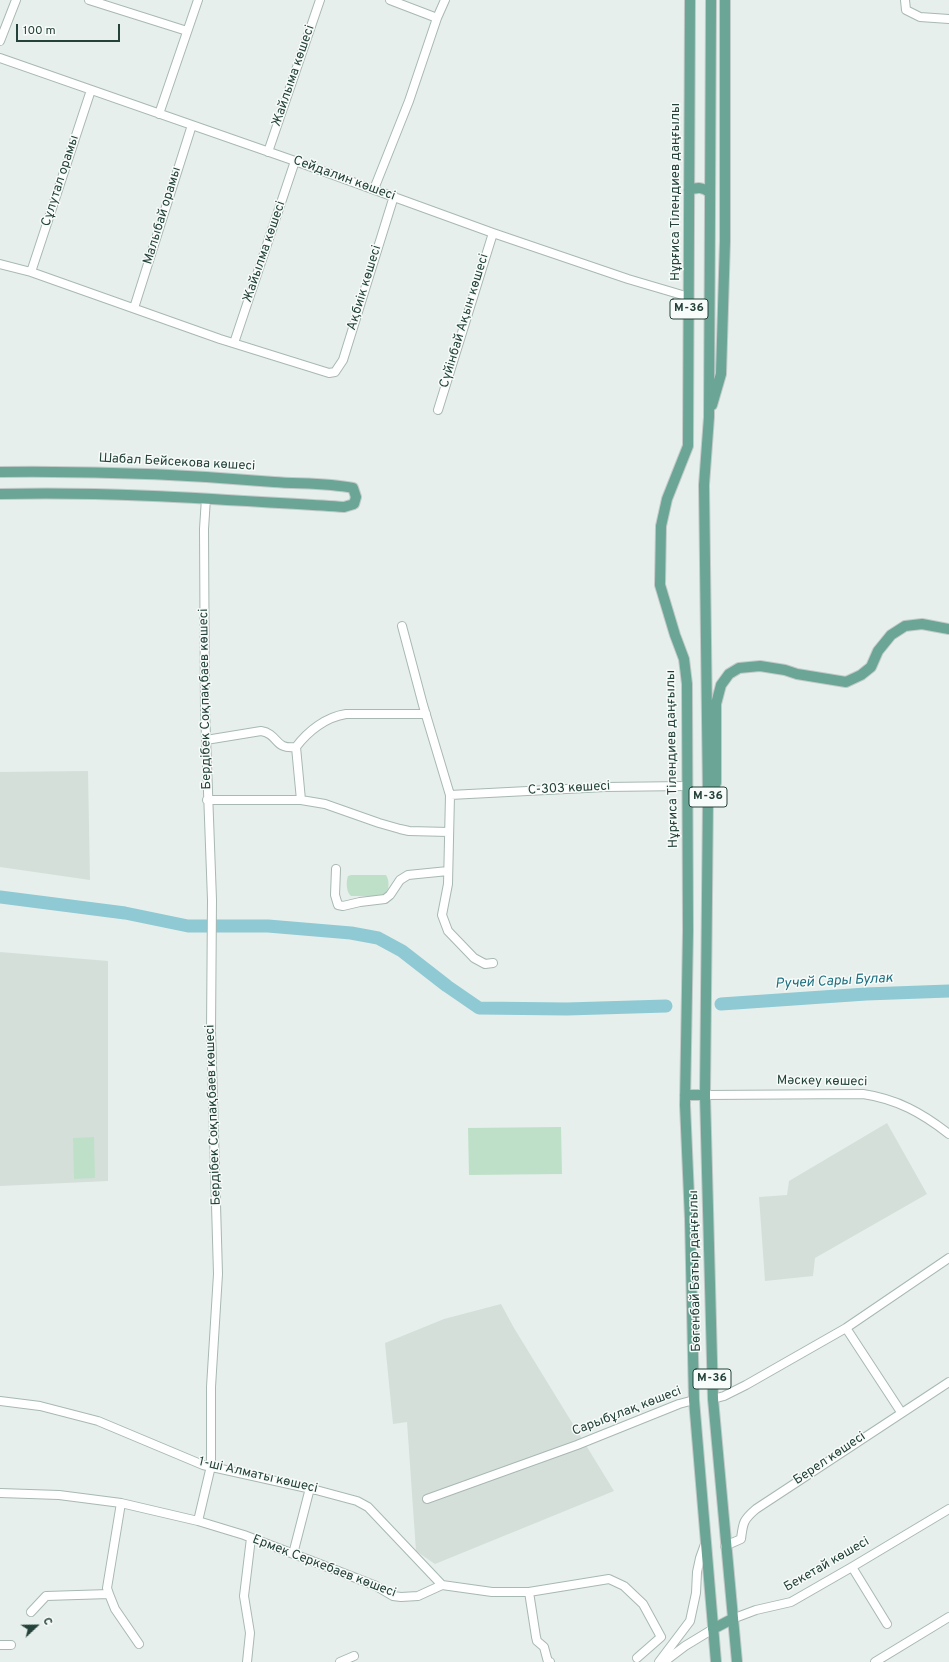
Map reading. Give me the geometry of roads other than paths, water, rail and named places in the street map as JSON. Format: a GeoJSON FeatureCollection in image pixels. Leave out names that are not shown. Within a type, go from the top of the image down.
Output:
{"type":"FeatureCollection","features":[{"type":"Feature","properties":{"kind":"main road","name":"Нұрғиса Тілендиев даңғылы"},"geometry":{"type":"LineString","coordinates":[[685,1095],[688,931],[687,684],[684,659],[674,635],[660,585],[661,526],[663,514],[667,499],[688,446],[690,0]]}},
{"type":"Feature","properties":{"kind":"main road","name":"M-36"},"geometry":{"type":"LineString","coordinates":[[705,1095],[708,796],[704,485],[709,417],[710,0]]}},
{"type":"Feature","properties":{"kind":"main road"},"geometry":{"type":"LineString","coordinates":[[710,44],[725,5]]}},
{"type":"Feature","properties":{"kind":"main road"},"geometry":{"type":"LineString","coordinates":[[709,417],[721,374],[725,241],[725,5]]}},
{"type":"Feature","properties":{"kind":"main road"},"geometry":{"type":"LineString","coordinates":[[689,190],[701,188],[706,189],[710,193]]}},
{"type":"Feature","properties":{"kind":"main road"},"geometry":{"type":"LineString","coordinates":[[688,446],[707,447]]}},
{"type":"Feature","properties":{"kind":"main road","name":"Шабал Бейсекова көшесі"},"geometry":{"type":"LineString","coordinates":[[0,472],[114,472],[188,475],[284,483],[339,485],[353,488],[356,492],[356,501],[354,504],[344,507],[206,498]]}},
{"type":"Feature","properties":{"kind":"main road"},"geometry":{"type":"LineString","coordinates":[[0,494],[102,494],[206,498]]}},
{"type":"Feature","properties":{"kind":"main road"},"geometry":{"type":"LineString","coordinates":[[708,796],[716,783],[716,704],[721,685],[729,674],[739,668],[760,666],[846,682],[861,675],[871,667],[878,651],[891,635],[905,626],[922,624],[949,629]]}},
{"type":"Feature","properties":{"kind":"main road"},"geometry":{"type":"LineString","coordinates":[[688,931],[707,932]]}},
{"type":"Feature","properties":{"kind":"main road","name":"Мәскеу көшесі"},"geometry":{"type":"LineString","coordinates":[[685,1095],[705,1095]]}},
{"type":"Feature","properties":{"kind":"main road","name":"Бөгенбай Батыр даңғылы"},"geometry":{"type":"LineString","coordinates":[[685,1095],[694,1400],[716,1662]]}},
{"type":"Feature","properties":{"kind":"main road","name":"Бөгенбай Батыр даңғылы"},"geometry":{"type":"LineString","coordinates":[[705,1095],[712,1399],[737,1662]]}},
{"type":"Feature","properties":{"kind":"main road","name":"Сарыбұлақ көшесі"},"geometry":{"type":"LineString","coordinates":[[694,1400],[712,1399]]}},
{"type":"Feature","properties":{"kind":"main road","name":"Бекетай көшесі"},"geometry":{"type":"LineString","coordinates":[[713,1629],[732,1619]]}},
{"type":"Feature","properties":{"kind":"street"},"geometry":{"type":"LineString","coordinates":[[0,41],[16,0]]}},
{"type":"Feature","properties":{"kind":"street"},"geometry":{"type":"LineString","coordinates":[[89,0],[187,31]]}},
{"type":"Feature","properties":{"kind":"street"},"geometry":{"type":"LineString","coordinates":[[159,114],[198,0]]}},
{"type":"Feature","properties":{"kind":"street","name":"Жайлыма көшесі"},"geometry":{"type":"LineString","coordinates":[[268,152],[320,0]]}},
{"type":"Feature","properties":{"kind":"street"},"geometry":{"type":"LineString","coordinates":[[390,0],[437,18]]}},
{"type":"Feature","properties":{"kind":"street"},"geometry":{"type":"LineString","coordinates":[[374,190],[409,101],[437,18],[445,0]]}},
{"type":"Feature","properties":{"kind":"street"},"geometry":{"type":"LineString","coordinates":[[905,0],[906,10],[920,17],[949,19]]}},
{"type":"Feature","properties":{"kind":"street","name":"Сейдалин көшесі"},"geometry":{"type":"LineString","coordinates":[[0,58],[159,114],[192,124],[374,190],[628,279],[689,297]]}},
{"type":"Feature","properties":{"kind":"street","name":"Сұлутал орамы"},"geometry":{"type":"LineString","coordinates":[[31,272],[91,90]]}},
{"type":"Feature","properties":{"kind":"street","name":"Малыбай орамы"},"geometry":{"type":"LineString","coordinates":[[134,308],[192,124]]}},
{"type":"Feature","properties":{"kind":"street","name":"Жайылма көшесі"},"geometry":{"type":"LineString","coordinates":[[234,343],[295,161]]}},
{"type":"Feature","properties":{"kind":"street","name":"Ақбиік көшесі"},"geometry":{"type":"LineString","coordinates":[[234,343],[329,373],[335,372],[343,360],[394,196]]}},
{"type":"Feature","properties":{"kind":"street","name":"Сүйінбай Ақын көшесі"},"geometry":{"type":"LineString","coordinates":[[438,410],[493,232]]}},
{"type":"Feature","properties":{"kind":"street"},"geometry":{"type":"LineString","coordinates":[[0,264],[31,272],[234,343]]}},
{"type":"Feature","properties":{"kind":"street","name":"Бердібек Соқпақбаев көшесі"},"geometry":{"type":"LineString","coordinates":[[198,1521],[211,1466],[211,1387],[218,1252],[211,1031],[212,900],[207,800],[206,740],[204,528],[206,498]]}},
{"type":"Feature","properties":{"kind":"street"},"geometry":{"type":"LineString","coordinates":[[402,626],[450,795],[448,884],[442,915],[448,931],[474,958],[485,964],[493,963]]}},
{"type":"Feature","properties":{"kind":"street"},"geometry":{"type":"LineString","coordinates":[[206,740],[261,731],[268,732],[282,747],[288,748],[296,746],[313,729],[334,716],[346,714],[426,714]]}},
{"type":"Feature","properties":{"kind":"street"},"geometry":{"type":"LineString","coordinates":[[296,746],[301,800]]}},
{"type":"Feature","properties":{"kind":"street","name":"С-303 көшесі"},"geometry":{"type":"LineString","coordinates":[[450,795],[605,787],[687,786]]}},
{"type":"Feature","properties":{"kind":"street"},"geometry":{"type":"LineString","coordinates":[[207,800],[301,800],[325,804],[404,830],[449,832]]}},
{"type":"Feature","properties":{"kind":"street"},"geometry":{"type":"LineString","coordinates":[[336,869],[335,895],[338,904],[343,906],[385,899],[390,895],[400,880],[408,875],[448,871]]}},
{"type":"Feature","properties":{"kind":"street","name":"Мәскеу көшесі"},"geometry":{"type":"LineString","coordinates":[[705,1095],[863,1094],[877,1096],[911,1108],[949,1134]]}},
{"type":"Feature","properties":{"kind":"street","name":"Сарыбұлақ көшесі"},"geometry":{"type":"LineString","coordinates":[[712,1399],[724,1396],[746,1385],[846,1328],[949,1258]]}},
{"type":"Feature","properties":{"kind":"street"},"geometry":{"type":"LineString","coordinates":[[846,1328],[901,1412]]}},
{"type":"Feature","properties":{"kind":"street","name":"Берел көшесі"},"geometry":{"type":"LineString","coordinates":[[725,1546],[741,1539],[743,1523],[746,1517],[756,1509],[901,1412],[949,1382]]}},
{"type":"Feature","properties":{"kind":"street","name":"Сарыбұлақ көшесі"},"geometry":{"type":"LineString","coordinates":[[427,1499],[577,1445],[679,1404],[694,1400]]}},
{"type":"Feature","properties":{"kind":"street","name":"1-ші Алматы көшесі"},"geometry":{"type":"LineString","coordinates":[[0,1401],[40,1406],[98,1421],[203,1465],[310,1488],[357,1501],[368,1507],[442,1585]]}},
{"type":"Feature","properties":{"kind":"street"},"geometry":{"type":"LineString","coordinates":[[293,1554],[310,1488]]}},
{"type":"Feature","properties":{"kind":"street","name":"Ермек Серкебаев көшесі"},"geometry":{"type":"LineString","coordinates":[[0,1493],[59,1495],[121,1503],[198,1521],[251,1538],[293,1554],[376,1586],[393,1596],[418,1596],[442,1585]]}},
{"type":"Feature","properties":{"kind":"street"},"geometry":{"type":"LineString","coordinates":[[121,1503],[107,1588],[115,1609],[139,1644]]}},
{"type":"Feature","properties":{"kind":"street","name":"Бекетай көшесі"},"geometry":{"type":"LineString","coordinates":[[732,1619],[756,1610],[791,1602],[949,1509]]}},
{"type":"Feature","properties":{"kind":"street"},"geometry":{"type":"LineString","coordinates":[[247,1662],[250,1633],[244,1596],[251,1538]]}},
{"type":"Feature","properties":{"kind":"street"},"geometry":{"type":"LineString","coordinates":[[659,1662],[690,1621],[696,1593],[697,1572],[700,1558],[706,1544]]}},
{"type":"Feature","properties":{"kind":"street"},"geometry":{"type":"LineString","coordinates":[[852,1567],[887,1624]]}},
{"type":"Feature","properties":{"kind":"street"},"geometry":{"type":"LineString","coordinates":[[442,1585],[492,1592],[529,1592],[609,1579],[624,1586],[643,1604],[661,1636],[637,1658]]}},
{"type":"Feature","properties":{"kind":"street"},"geometry":{"type":"LineString","coordinates":[[529,1592],[536,1637],[544,1647],[549,1662]]}},
{"type":"Feature","properties":{"kind":"street"},"geometry":{"type":"LineString","coordinates":[[31,1612],[46,1596],[109,1594]]}},
{"type":"Feature","properties":{"kind":"street"},"geometry":{"type":"LineString","coordinates":[[875,1662],[949,1617]]}},
{"type":"Feature","properties":{"kind":"street"},"geometry":{"type":"LineString","coordinates":[[664,1662],[685,1646],[713,1629]]}},
{"type":"Feature","properties":{"kind":"street"},"geometry":{"type":"LineString","coordinates":[[0,1645],[11,1645]]}},
{"type":"Feature","properties":{"kind":"street"},"geometry":{"type":"LineString","coordinates":[[340,1662],[354,1656]]}},
{"type":"Feature","properties":{"kind":"waterway"},"geometry":{"type":"LineString","coordinates":[[0,897],[125,913],[188,926],[268,926],[351,933],[378,938],[402,951],[447,986],[479,1008],[567,1009],[666,1006]]}},
{"type":"Feature","properties":{"kind":"waterway","name":"Ручей Сары Булак"},"geometry":{"type":"LineString","coordinates":[[721,1004],[866,994],[949,991]]}}]}
